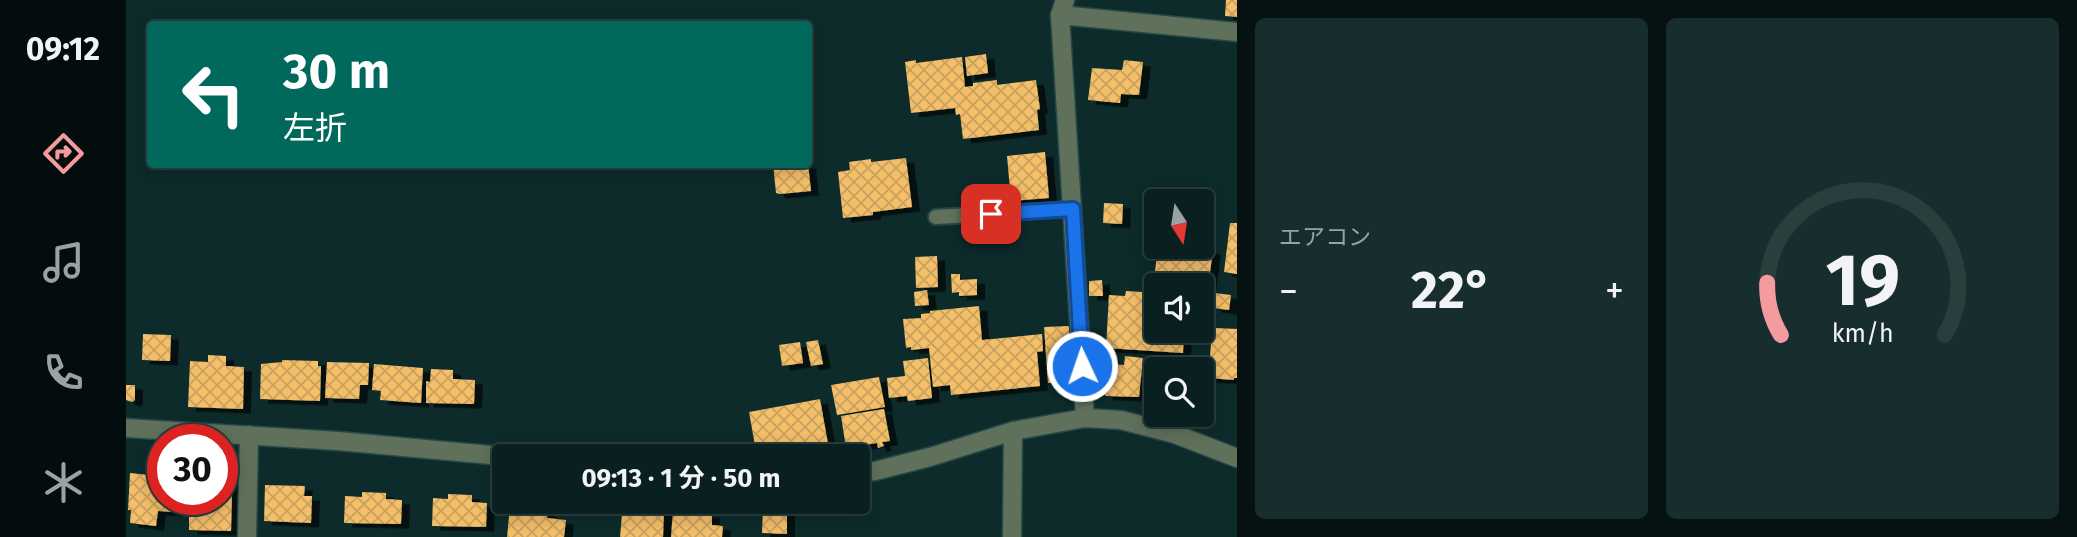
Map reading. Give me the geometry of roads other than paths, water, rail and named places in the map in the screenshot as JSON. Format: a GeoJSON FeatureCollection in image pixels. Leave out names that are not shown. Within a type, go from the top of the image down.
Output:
{"type":"FeatureCollection","features":[{"type":"Feature","properties":{"kind":"street"},"geometry":{"type":"LineString","coordinates":[[1084,418],[1063,8],[1237,32]]}},
{"type":"Feature","properties":{"kind":"street"},"geometry":{"type":"LineString","coordinates":[[870,472],[930,457],[1013,431],[1084,418],[1121,419],[1175,434],[1237,458]]}},
{"type":"Feature","properties":{"kind":"street"},"geometry":{"type":"LineString","coordinates":[[126,428],[249,435],[492,455]]}},
{"type":"Feature","properties":{"kind":"street"},"geometry":{"type":"LineString","coordinates":[[1012,537],[1013,431]]}},
{"type":"Feature","properties":{"kind":"street"},"geometry":{"type":"LineString","coordinates":[[247,537],[249,435]]}},
{"type":"Feature","properties":{"kind":"lane"},"geometry":{"type":"LineString","coordinates":[[936,217],[1073,209]]}}]}
